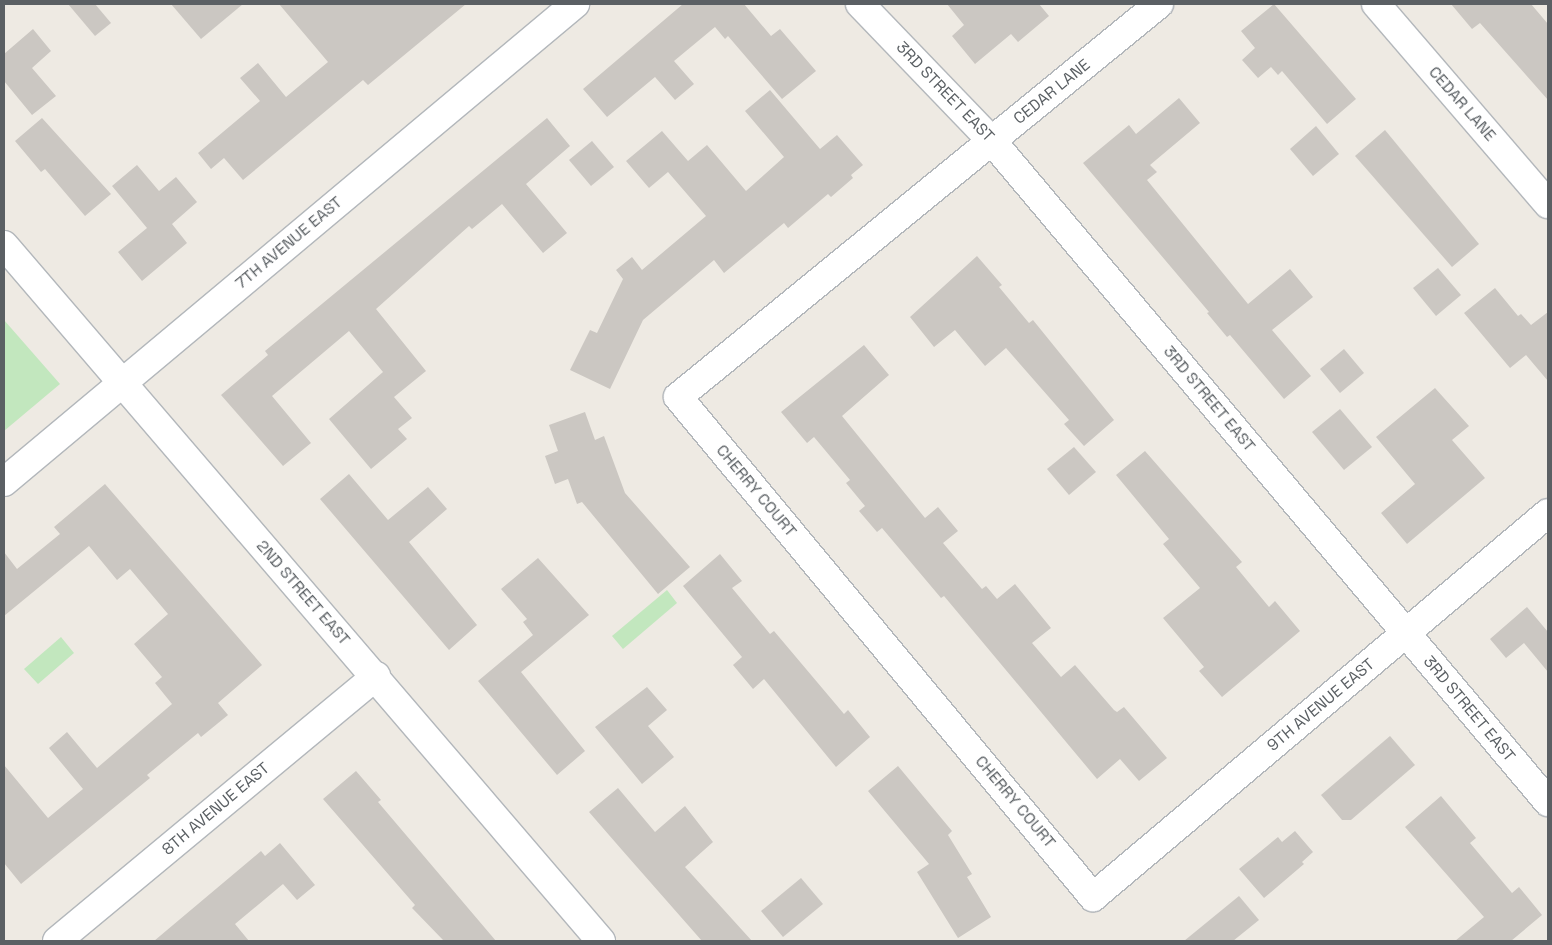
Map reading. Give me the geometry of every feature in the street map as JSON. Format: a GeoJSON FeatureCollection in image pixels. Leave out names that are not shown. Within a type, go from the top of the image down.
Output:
{"type":"FeatureCollection","features":[{"type":"Feature","properties":{"kind":"street","name":"7TH AVENUE EAST"},"geometry":{"type":"LineString","coordinates":[[4,482],[575,4]]}},
{"type":"Feature","properties":{"kind":"street","name":"3RD STREET EAST"},"geometry":{"type":"LineString","coordinates":[[860,4],[992,141],[1548,802]]}},
{"type":"Feature","properties":{"kind":"street","name":"CEDAR LANE"},"geometry":{"type":"LineString","coordinates":[[992,141],[1159,4]]}},
{"type":"Feature","properties":{"kind":"street","name":"CEDAR LANE"},"geometry":{"type":"LineString","coordinates":[[1376,4],[1548,204]]}},
{"type":"Feature","properties":{"kind":"street","name":"CHERRY COURT"},"geometry":{"type":"LineString","coordinates":[[992,141],[678,397],[1093,897]]}},
{"type":"Feature","properties":{"kind":"street","name":"2ND STREET EAST"},"geometry":{"type":"LineString","coordinates":[[4,245],[376,676],[601,941]]}},
{"type":"Feature","properties":{"kind":"street","name":"9TH AVENUE EAST"},"geometry":{"type":"LineString","coordinates":[[1093,897],[1548,513]]}},
{"type":"Feature","properties":{"kind":"street","name":"8TH AVENUE EAST"},"geometry":{"type":"LineString","coordinates":[[57,941],[376,676]]}},
{"type":"Feature","properties":{"kind":"green space"},"geometry":{"type":"Polygon","coordinates":[[[4,320],[60,384],[4,431],[4,320]]]}},
{"type":"Feature","properties":{"kind":"green space"},"geometry":{"type":"Polygon","coordinates":[[[667,590],[677,603],[623,649],[612,636],[667,590]]]}},
{"type":"Feature","properties":{"kind":"green space"},"geometry":{"type":"Polygon","coordinates":[[[61,637],[74,653],[38,684],[24,669],[61,637]]]}},
{"type":"Feature","properties":{"kind":"building"},"geometry":{"type":"Polygon","coordinates":[[[68,4],[95,4],[111,23],[95,36],[68,4]]]}},
{"type":"Feature","properties":{"kind":"building"},"geometry":{"type":"Polygon","coordinates":[[[171,4],[243,4],[201,39],[171,4]]]}},
{"type":"Feature","properties":{"kind":"building"},"geometry":{"type":"Polygon","coordinates":[[[279,4],[466,4],[368,85],[363,80],[243,180],[224,158],[211,169],[198,153],[260,101],[240,78],[258,63],[286,97],[328,62],[279,4]]]}},
{"type":"Feature","properties":{"kind":"building"},"geometry":{"type":"Polygon","coordinates":[[[683,4],[744,4],[771,36],[780,29],[816,71],[782,99],[728,36],[725,39],[715,27],[674,61],[694,84],[675,100],[655,77],[607,117],[583,89],[683,4]]]}},
{"type":"Feature","properties":{"kind":"building"},"geometry":{"type":"Polygon","coordinates":[[[947,4],[1039,4],[1049,16],[1018,42],[1011,34],[975,64],[952,36],[964,25],[947,4]]]}},
{"type":"Feature","properties":{"kind":"building"},"geometry":{"type":"Polygon","coordinates":[[[1274,4],[1356,99],[1327,124],[1282,71],[1278,75],[1271,67],[1258,78],[1242,60],[1255,48],[1241,31],[1274,4]]]}},
{"type":"Feature","properties":{"kind":"building"},"geometry":{"type":"Polygon","coordinates":[[[1451,4],[1531,4],[1548,24],[1548,100],[1480,23],[1472,29],[1451,4]]]}},
{"type":"Feature","properties":{"kind":"building"},"geometry":{"type":"Polygon","coordinates":[[[33,29],[51,51],[32,68],[56,96],[32,115],[4,81],[4,54],[33,29]]]}},
{"type":"Feature","properties":{"kind":"building"},"geometry":{"type":"Polygon","coordinates":[[[770,90],[820,149],[837,135],[863,165],[851,175],[853,178],[831,197],[828,194],[788,228],[784,223],[724,273],[714,260],[643,320],[610,389],[570,370],[590,330],[597,333],[623,279],[616,270],[632,257],[642,270],[706,216],[668,172],[649,188],[626,161],[662,131],[688,161],[707,145],[746,191],[784,157],[745,111],[770,90]]]}},
{"type":"Feature","properties":{"kind":"building"},"geometry":{"type":"Polygon","coordinates":[[[1179,98],[1200,123],[1150,165],[1157,172],[1147,180],[1248,304],[1290,269],[1313,297],[1272,330],[1311,376],[1284,399],[1230,335],[1227,337],[1207,313],[1209,312],[1083,163],[1129,125],[1136,134],[1179,98]]]}},
{"type":"Feature","properties":{"kind":"building"},"geometry":{"type":"Polygon","coordinates":[[[42,118],[111,194],[85,216],[45,169],[41,172],[15,141],[42,118]]]}},
{"type":"Feature","properties":{"kind":"building"},"geometry":{"type":"Polygon","coordinates":[[[547,118],[570,146],[526,184],[567,233],[543,253],[502,204],[472,229],[469,226],[376,309],[426,371],[394,397],[412,418],[398,429],[407,439],[371,469],[329,419],[383,372],[349,331],[272,396],[311,443],[283,466],[221,395],[268,355],[265,351],[547,118]]]}},
{"type":"Feature","properties":{"kind":"building"},"geometry":{"type":"Polygon","coordinates":[[[1316,126],[1339,154],[1313,176],[1290,149],[1316,126]]]}},
{"type":"Feature","properties":{"kind":"building"},"geometry":{"type":"Polygon","coordinates":[[[1385,130],[1479,244],[1452,267],[1355,156],[1385,130]]]}},
{"type":"Feature","properties":{"kind":"building"},"geometry":{"type":"Polygon","coordinates":[[[592,141],[614,167],[591,186],[569,160],[592,141]]]}},
{"type":"Feature","properties":{"kind":"building"},"geometry":{"type":"Polygon","coordinates":[[[137,165],[159,191],[176,177],[197,202],[172,224],[187,243],[142,281],[118,252],[147,228],[112,186],[137,165]]]}},
{"type":"Feature","properties":{"kind":"building"},"geometry":{"type":"Polygon","coordinates":[[[977,256],[1002,285],[999,287],[1029,323],[1033,320],[1114,420],[1084,446],[1064,424],[1069,420],[1006,348],[985,366],[955,330],[934,347],[910,317],[977,256]]]}},
{"type":"Feature","properties":{"kind":"building"},"geometry":{"type":"Polygon","coordinates":[[[1438,268],[1461,295],[1436,316],[1413,288],[1438,268]]]}},
{"type":"Feature","properties":{"kind":"building"},"geometry":{"type":"Polygon","coordinates":[[[1495,288],[1518,316],[1521,314],[1531,325],[1548,312],[1548,381],[1526,355],[1510,368],[1464,313],[1495,288]]]}},
{"type":"Feature","properties":{"kind":"building"},"geometry":{"type":"Polygon","coordinates":[[[864,345],[889,375],[842,416],[925,518],[938,507],[958,531],[943,543],[982,589],[986,586],[997,599],[1015,584],[1051,628],[1032,643],[1061,677],[1075,665],[1114,710],[1117,712],[1124,707],[1167,758],[1139,781],[1120,759],[1097,779],[944,596],[941,598],[882,528],[877,532],[859,511],[865,506],[846,483],[850,480],[814,437],[807,443],[781,412],[864,345]]]}},
{"type":"Feature","properties":{"kind":"building"},"geometry":{"type":"Polygon","coordinates":[[[1344,349],[1364,373],[1340,393],[1320,369],[1344,349]]]}},
{"type":"Feature","properties":{"kind":"building"},"geometry":{"type":"Polygon","coordinates":[[[1435,388],[1469,426],[1452,440],[1485,478],[1407,544],[1381,513],[1415,484],[1376,437],[1435,388]]]}},
{"type":"Feature","properties":{"kind":"building"},"geometry":{"type":"Polygon","coordinates":[[[1340,409],[1372,447],[1344,470],[1312,432],[1340,409]]]}},
{"type":"Feature","properties":{"kind":"building"},"geometry":{"type":"Polygon","coordinates":[[[585,412],[595,440],[604,436],[625,493],[690,567],[658,594],[582,502],[577,504],[568,479],[555,484],[545,456],[558,451],[549,425],[585,412]]]}},
{"type":"Feature","properties":{"kind":"building"},"geometry":{"type":"Polygon","coordinates":[[[1074,447],[1096,472],[1069,495],[1047,469],[1074,447]]]}},
{"type":"Feature","properties":{"kind":"building"},"geometry":{"type":"Polygon","coordinates":[[[1145,451],[1242,562],[1236,567],[1269,607],[1275,601],[1300,631],[1222,697],[1199,671],[1204,667],[1163,618],[1200,588],[1163,544],[1169,539],[1116,475],[1145,451]]]}},
{"type":"Feature","properties":{"kind":"building"},"geometry":{"type":"Polygon","coordinates":[[[349,474],[388,520],[428,487],[447,509],[409,542],[477,625],[449,650],[320,499],[349,474]]]}},
{"type":"Feature","properties":{"kind":"building"},"geometry":{"type":"Polygon","coordinates":[[[105,484],[262,665],[218,703],[228,715],[201,737],[198,733],[147,775],[150,778],[21,884],[4,863],[4,765],[48,818],[83,789],[49,748],[67,732],[97,768],[172,704],[155,683],[162,677],[134,644],[168,614],[130,569],[117,580],[89,546],[4,616],[4,552],[17,569],[60,534],[54,527],[105,484]]]}},
{"type":"Feature","properties":{"kind":"building"},"geometry":{"type":"Polygon","coordinates":[[[720,554],[742,581],[732,588],[770,634],[774,631],[844,714],[848,710],[870,737],[836,767],[764,679],[753,689],[733,665],[742,657],[683,586],[720,554]]]}},
{"type":"Feature","properties":{"kind":"building"},"geometry":{"type":"Polygon","coordinates":[[[538,558],[589,615],[521,672],[585,751],[557,775],[478,681],[533,635],[523,622],[527,619],[501,589],[538,558]]]}},
{"type":"Feature","properties":{"kind":"building"},"geometry":{"type":"Polygon","coordinates":[[[1527,607],[1548,632],[1548,672],[1524,643],[1506,658],[1490,639],[1527,607]]]}},
{"type":"Feature","properties":{"kind":"building"},"geometry":{"type":"Polygon","coordinates":[[[647,687],[667,710],[648,726],[674,757],[642,784],[595,727],[647,687]]]}},
{"type":"Feature","properties":{"kind":"building"},"geometry":{"type":"Polygon","coordinates":[[[1390,736],[1415,765],[1351,820],[1342,820],[1321,795],[1390,736]]]}},
{"type":"Feature","properties":{"kind":"building"},"geometry":{"type":"Polygon","coordinates":[[[898,766],[952,831],[948,835],[972,874],[967,877],[991,917],[958,938],[917,872],[929,864],[868,791],[898,766]]]}},
{"type":"Feature","properties":{"kind":"building"},"geometry":{"type":"Polygon","coordinates":[[[356,771],[381,800],[378,802],[496,941],[444,941],[412,908],[415,905],[323,799],[356,771]]]}},
{"type":"Feature","properties":{"kind":"building"},"geometry":{"type":"Polygon","coordinates":[[[618,788],[655,832],[685,806],[713,842],[685,867],[752,941],[702,941],[622,850],[589,812],[618,788]]]}},
{"type":"Feature","properties":{"kind":"building"},"geometry":{"type":"Polygon","coordinates":[[[1441,796],[1476,838],[1470,843],[1512,893],[1519,887],[1542,915],[1511,941],[1455,941],[1484,917],[1405,827],[1441,796]]]}},
{"type":"Feature","properties":{"kind":"building"},"geometry":{"type":"Polygon","coordinates":[[[1295,831],[1313,852],[1302,862],[1304,864],[1264,898],[1239,869],[1278,837],[1282,842],[1295,831]]]}},
{"type":"Feature","properties":{"kind":"building"},"geometry":{"type":"Polygon","coordinates":[[[280,843],[315,885],[297,900],[283,884],[235,924],[249,941],[154,941],[261,851],[265,856],[280,843]]]}},
{"type":"Feature","properties":{"kind":"building"},"geometry":{"type":"Polygon","coordinates":[[[801,878],[823,904],[783,937],[761,911],[801,878]]]}},
{"type":"Feature","properties":{"kind":"building"},"geometry":{"type":"Polygon","coordinates":[[[1239,896],[1259,920],[1233,941],[1184,941],[1239,896]]]}}]}
